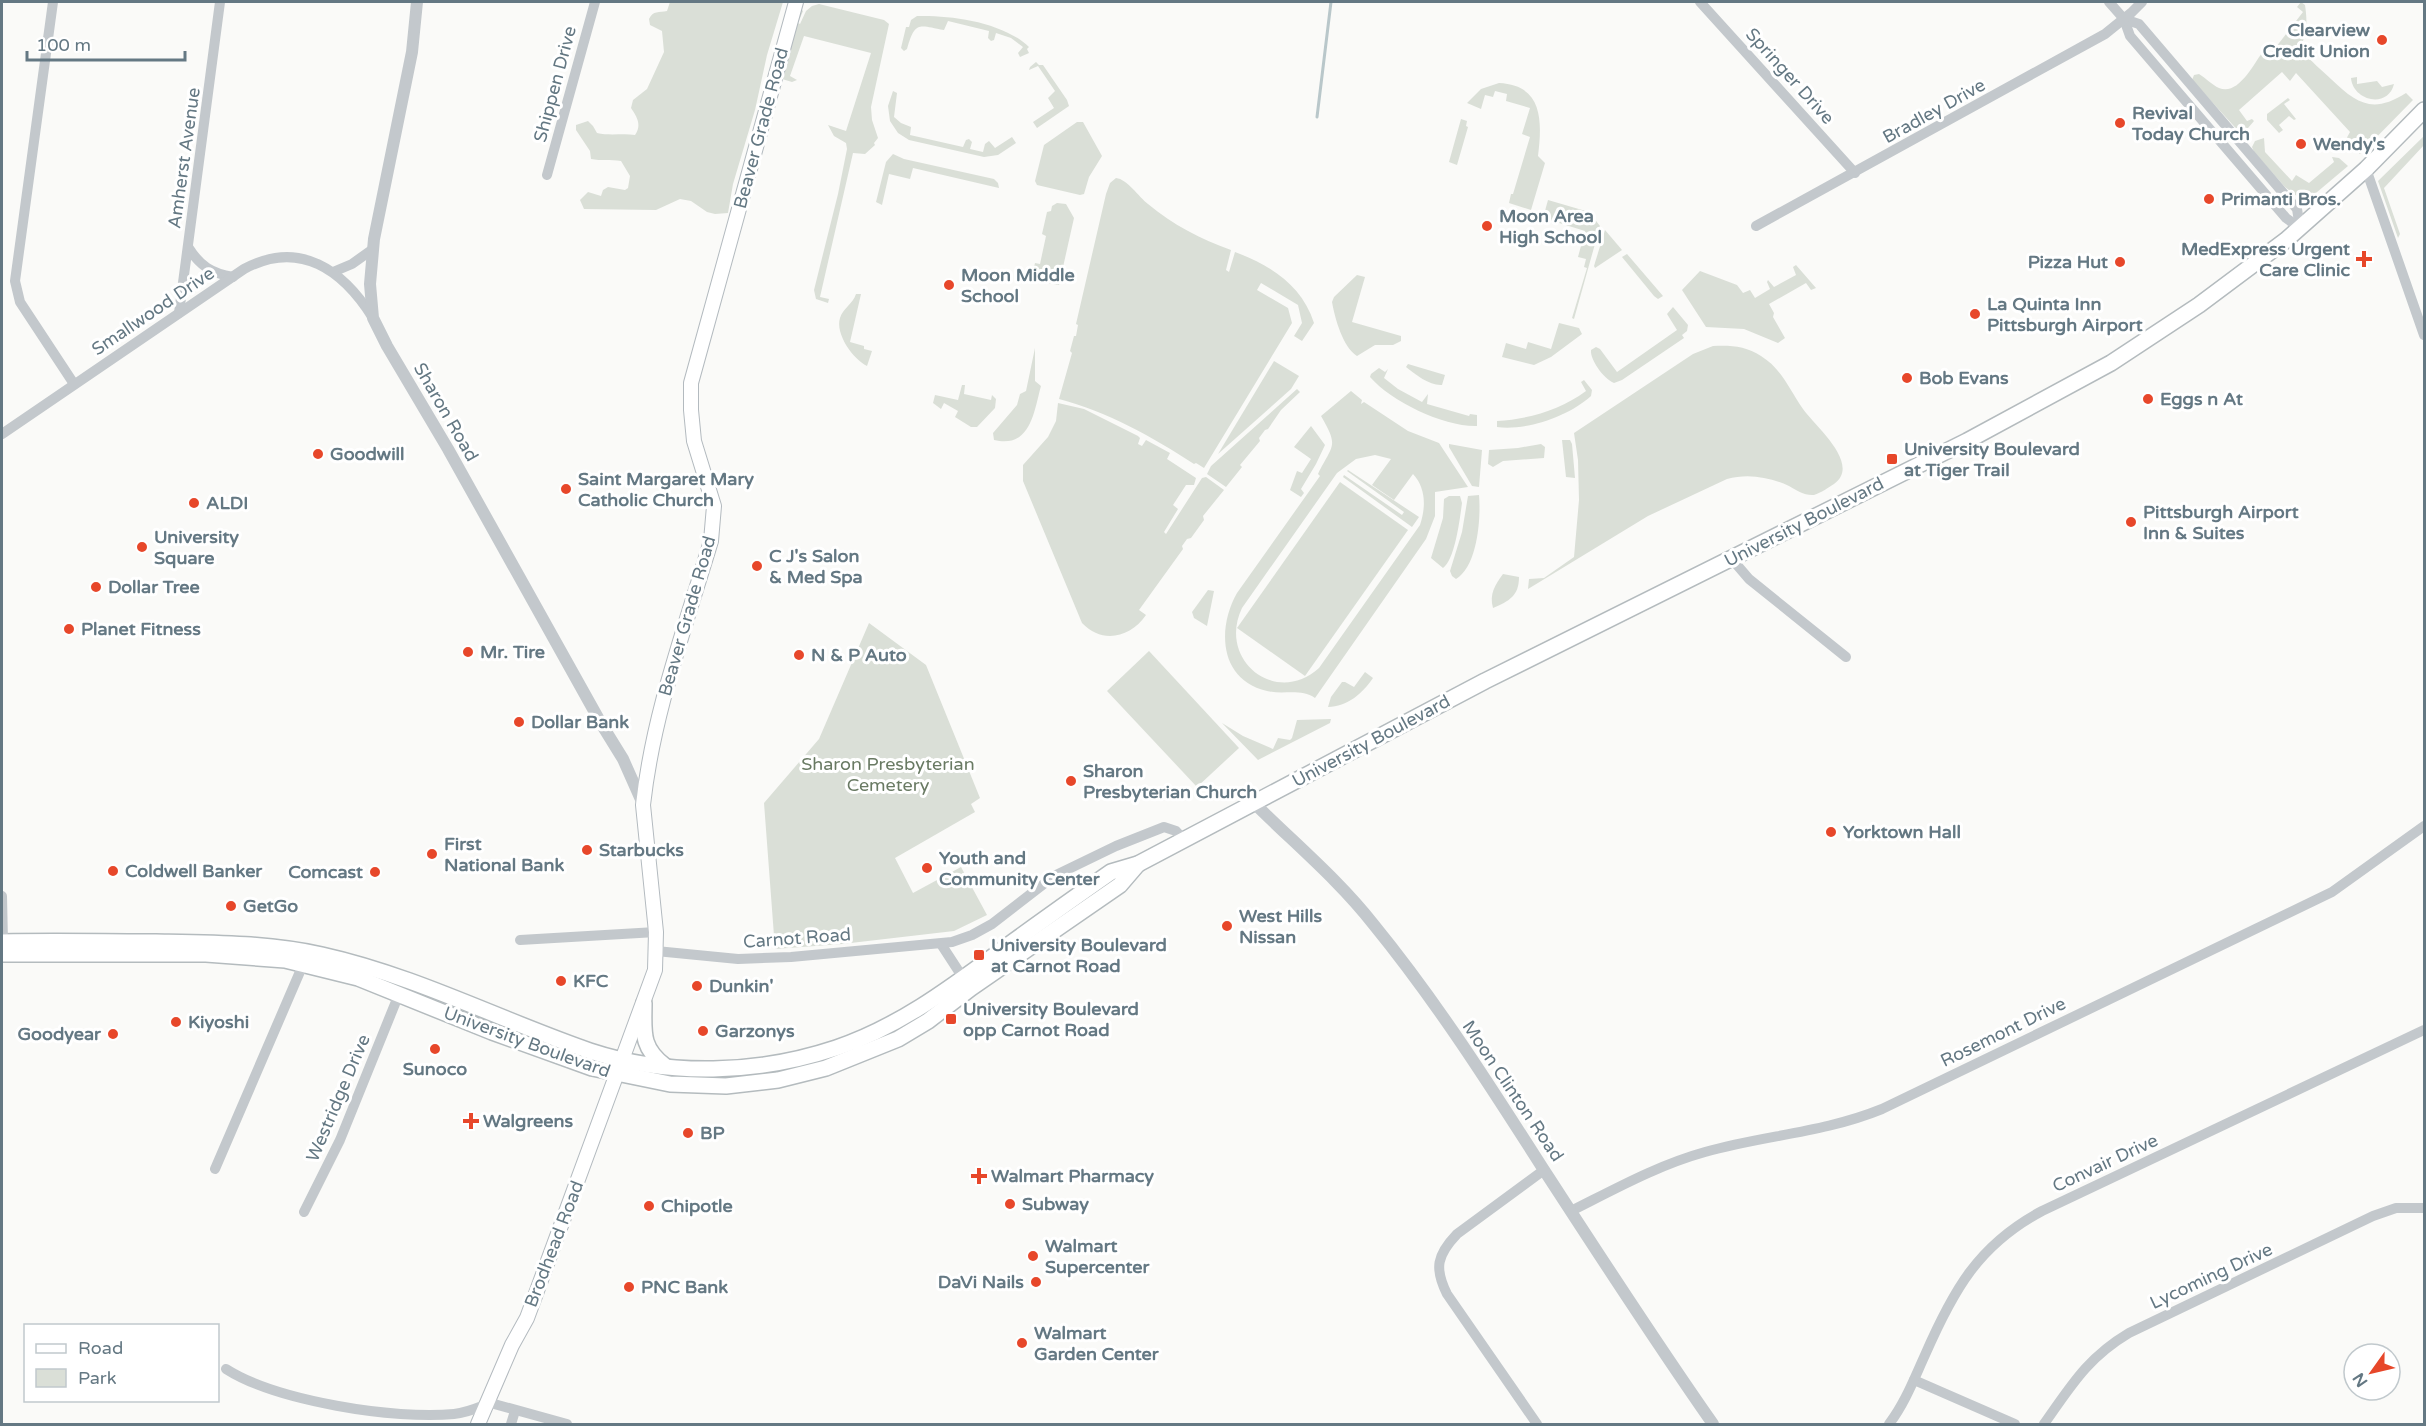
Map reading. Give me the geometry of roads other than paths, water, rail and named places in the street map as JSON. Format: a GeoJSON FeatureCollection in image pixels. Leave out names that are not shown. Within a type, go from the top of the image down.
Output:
{"type":"FeatureCollection","features":[{"type":"Feature","properties":{"kind":"main road","name":"Beaver Grade Road"},"geometry":{"type":"LineString","coordinates":[[622,1059],[655,970],[656,932],[653,883],[643,805],[651,750],[660,711],[711,541],[714,523],[714,506],[694,441],[691,382],[796,2]]}},
{"type":"Feature","properties":{"kind":"main road","name":"University Boulevard"},"geometry":{"type":"LineString","coordinates":[[2,946],[345,961],[398,977],[590,1051],[664,1066],[703,1069],[770,1063],[814,1054],[859,1039],[967,983],[1120,885],[1138,864],[1183,839],[1485,681],[2013,417],[2101,368],[2199,305],[2300,228],[2366,169],[2424,110]]}},
{"type":"Feature","properties":{"kind":"main road","name":"University Boulevard"},"geometry":{"type":"LineString","coordinates":[[305,958],[567,1060],[616,1074],[670,1084],[700,1086],[753,1083],[801,1075],[845,1062],[898,1039],[928,1021],[967,983]]}},
{"type":"Feature","properties":{"kind":"main road"},"geometry":{"type":"LineString","coordinates":[[644,1003],[646,1046],[651,1055],[664,1066]]}},
{"type":"Feature","properties":{"kind":"main road","name":"Brodhead Road"},"geometry":{"type":"LineString","coordinates":[[478,1425],[486,1403],[527,1318],[622,1059]]}},
{"type":"Feature","properties":{"kind":"street"},"geometry":{"type":"LineString","coordinates":[[53,2],[15,281],[20,302],[74,384]]}},
{"type":"Feature","properties":{"kind":"street","name":"Amherst Avenue"},"geometry":{"type":"LineString","coordinates":[[179,313],[220,2]]}},
{"type":"Feature","properties":{"kind":"street","name":"Sharon Road"},"geometry":{"type":"LineString","coordinates":[[417,2],[412,52],[373,249],[370,284],[373,318],[623,759],[643,805]]}},
{"type":"Feature","properties":{"kind":"street","name":"Shippen Drive"},"geometry":{"type":"LineString","coordinates":[[548,175],[595,2]]}},
{"type":"Feature","properties":{"kind":"street","name":"Springer Drive"},"geometry":{"type":"LineString","coordinates":[[1700,2],[1855,173]]}},
{"type":"Feature","properties":{"kind":"street"},"geometry":{"type":"LineString","coordinates":[[2109,2],[2124,19],[2139,24],[2297,209],[2300,228]]}},
{"type":"Feature","properties":{"kind":"street","name":"Bradley Drive"},"geometry":{"type":"LineString","coordinates":[[1756,226],[2105,34],[2142,2]]}},
{"type":"Feature","properties":{"kind":"street"},"geometry":{"type":"LineString","coordinates":[[2366,169],[2424,335]]}},
{"type":"Feature","properties":{"kind":"street","name":"Amherst Avenue"},"geometry":{"type":"LineString","coordinates":[[188,247],[206,269],[233,277]]}},
{"type":"Feature","properties":{"kind":"street"},"geometry":{"type":"LineString","coordinates":[[333,272],[352,264],[373,249]]}},
{"type":"Feature","properties":{"kind":"street","name":"Smallwood Drive"},"geometry":{"type":"LineString","coordinates":[[2,434],[253,264],[286,257],[312,261],[333,272],[357,294],[373,318]]}},
{"type":"Feature","properties":{"kind":"street"},"geometry":{"type":"LineString","coordinates":[[1731,558],[1749,579],[1845,657]]}},
{"type":"Feature","properties":{"kind":"street","name":"Moon Clinton Road"},"geometry":{"type":"LineString","coordinates":[[1253,802],[1338,883],[1374,924],[1470,1057],[1713,1425]]}},
{"type":"Feature","properties":{"kind":"street","name":"Carnot Road"},"geometry":{"type":"LineString","coordinates":[[656,951],[738,959],[790,957],[940,944],[982,931],[1054,876],[1116,846],[1164,826],[1176,831],[1183,839]]}},
{"type":"Feature","properties":{"kind":"street","name":"Rosemont Drive"},"geometry":{"type":"LineString","coordinates":[[1571,1211],[1640,1176],[1685,1158],[1721,1148],[1834,1126],[1882,1108],[2332,892],[2424,826]]}},
{"type":"Feature","properties":{"kind":"street"},"geometry":{"type":"LineString","coordinates":[[2,896],[2,946]]}},
{"type":"Feature","properties":{"kind":"street"},"geometry":{"type":"LineString","coordinates":[[520,939],[656,932]]}},
{"type":"Feature","properties":{"kind":"street"},"geometry":{"type":"LineString","coordinates":[[940,944],[967,983]]}},
{"type":"Feature","properties":{"kind":"street"},"geometry":{"type":"LineString","coordinates":[[215,1169],[305,958]]}},
{"type":"Feature","properties":{"kind":"street","name":"Westridge Drive"},"geometry":{"type":"LineString","coordinates":[[304,1212],[344,1130],[399,994]]}},
{"type":"Feature","properties":{"kind":"street","name":"Convair Drive"},"geometry":{"type":"LineString","coordinates":[[1889,1425],[1902,1406],[1946,1309],[1967,1273],[1991,1246],[2022,1222],[2424,1030]]}},
{"type":"Feature","properties":{"kind":"street"},"geometry":{"type":"LineString","coordinates":[[1537,1425],[1447,1294],[1442,1284],[1438,1265],[1445,1246],[1457,1234],[1544,1170]]}},
{"type":"Feature","properties":{"kind":"street","name":"Lycoming Drive"},"geometry":{"type":"LineString","coordinates":[[2044,1425],[2086,1366],[2105,1348],[2129,1333],[2373,1216],[2396,1208],[2424,1208]]}},
{"type":"Feature","properties":{"kind":"street"},"geometry":{"type":"LineString","coordinates":[[226,1369],[258,1384],[312,1401],[418,1414],[454,1414],[486,1403],[567,1425]]}},
{"type":"Feature","properties":{"kind":"street"},"geometry":{"type":"LineString","coordinates":[[1914,1380],[2015,1425]]}},
{"type":"Feature","properties":{"kind":"street"},"geometry":{"type":"LineString","coordinates":[[511,1425],[515,1411]]}},
{"type":"Feature","properties":{"kind":"street"},"geometry":{"type":"LineString","coordinates":[[418,1414],[434,1425]]}},
{"type":"Feature","properties":{"kind":"waterway"},"geometry":{"type":"LineString","coordinates":[[1317,117],[1331,2]]}},
{"type":"Feature","properties":{"kind":"place","name":"Clearview Credit Union"},"geometry":{"type":"Point","coordinates":[2382,40]}},
{"type":"Feature","properties":{"kind":"place","name":"Revival Today Church"},"geometry":{"type":"Point","coordinates":[2120,123]}},
{"type":"Feature","properties":{"kind":"place","name":"Wendy's"},"geometry":{"type":"Point","coordinates":[2301,144]}},
{"type":"Feature","properties":{"kind":"place","name":"Primanti Bros."},"geometry":{"type":"Point","coordinates":[2209,199]}},
{"type":"Feature","properties":{"kind":"place","name":"Moon Area High School"},"geometry":{"type":"Point","coordinates":[1487,226]}},
{"type":"Feature","properties":{"kind":"place","name":"MedExpress Urgent Care Clinic"},"geometry":{"type":"Point","coordinates":[2364,259]}},
{"type":"Feature","properties":{"kind":"place","name":"Pizza Hut"},"geometry":{"type":"Point","coordinates":[2120,262]}},
{"type":"Feature","properties":{"kind":"place","name":"Moon Middle School"},"geometry":{"type":"Point","coordinates":[949,285]}},
{"type":"Feature","properties":{"kind":"place","name":"La Quinta Inn Pittsburgh Airport"},"geometry":{"type":"Point","coordinates":[1975,314]}},
{"type":"Feature","properties":{"kind":"place","name":"Bob Evans"},"geometry":{"type":"Point","coordinates":[1907,378]}},
{"type":"Feature","properties":{"kind":"place","name":"Eggs n At"},"geometry":{"type":"Point","coordinates":[2148,399]}},
{"type":"Feature","properties":{"kind":"place","name":"Goodwill"},"geometry":{"type":"Point","coordinates":[318,454]}},
{"type":"Feature","properties":{"kind":"place","name":"University Boulevard at Tiger Trail"},"geometry":{"type":"Point","coordinates":[1892,459]}},
{"type":"Feature","properties":{"kind":"place","name":"Saint Margaret Mary Catholic Church"},"geometry":{"type":"Point","coordinates":[566,489]}},
{"type":"Feature","properties":{"kind":"place","name":"ALDI"},"geometry":{"type":"Point","coordinates":[194,503]}},
{"type":"Feature","properties":{"kind":"place","name":"Pittsburgh Airport Inn & Suites"},"geometry":{"type":"Point","coordinates":[2131,522]}},
{"type":"Feature","properties":{"kind":"place","name":"University Square"},"geometry":{"type":"Point","coordinates":[142,547]}},
{"type":"Feature","properties":{"kind":"place","name":"C J's Salon & Med Spa"},"geometry":{"type":"Point","coordinates":[757,566]}},
{"type":"Feature","properties":{"kind":"place","name":"Dollar Tree"},"geometry":{"type":"Point","coordinates":[96,587]}},
{"type":"Feature","properties":{"kind":"place","name":"Planet Fitness"},"geometry":{"type":"Point","coordinates":[69,629]}},
{"type":"Feature","properties":{"kind":"place","name":"Mr. Tire"},"geometry":{"type":"Point","coordinates":[468,652]}},
{"type":"Feature","properties":{"kind":"place","name":"N & P Auto"},"geometry":{"type":"Point","coordinates":[799,655]}},
{"type":"Feature","properties":{"kind":"place","name":"Dollar Bank"},"geometry":{"type":"Point","coordinates":[519,722]}},
{"type":"Feature","properties":{"kind":"place","name":"Sharon Presbyterian Church"},"geometry":{"type":"Point","coordinates":[1071,781]}},
{"type":"Feature","properties":{"kind":"place","name":"Yorktown Hall"},"geometry":{"type":"Point","coordinates":[1831,832]}},
{"type":"Feature","properties":{"kind":"place","name":"Starbucks"},"geometry":{"type":"Point","coordinates":[587,850]}},
{"type":"Feature","properties":{"kind":"place","name":"First National Bank"},"geometry":{"type":"Point","coordinates":[432,854]}},
{"type":"Feature","properties":{"kind":"place","name":"Youth and Community Center"},"geometry":{"type":"Point","coordinates":[927,868]}},
{"type":"Feature","properties":{"kind":"place","name":"Coldwell Banker"},"geometry":{"type":"Point","coordinates":[113,871]}},
{"type":"Feature","properties":{"kind":"place","name":"Comcast"},"geometry":{"type":"Point","coordinates":[375,872]}},
{"type":"Feature","properties":{"kind":"place","name":"GetGo"},"geometry":{"type":"Point","coordinates":[231,906]}},
{"type":"Feature","properties":{"kind":"place","name":"West Hills Nissan"},"geometry":{"type":"Point","coordinates":[1227,926]}},
{"type":"Feature","properties":{"kind":"place","name":"University Boulevard at Carnot Road"},"geometry":{"type":"Point","coordinates":[979,955]}},
{"type":"Feature","properties":{"kind":"place","name":"KFC"},"geometry":{"type":"Point","coordinates":[561,981]}},
{"type":"Feature","properties":{"kind":"place","name":"Dunkin'"},"geometry":{"type":"Point","coordinates":[697,986]}},
{"type":"Feature","properties":{"kind":"place","name":"University Boulevard opp Carnot Road"},"geometry":{"type":"Point","coordinates":[951,1019]}},
{"type":"Feature","properties":{"kind":"place","name":"Kiyoshi"},"geometry":{"type":"Point","coordinates":[176,1022]}},
{"type":"Feature","properties":{"kind":"place","name":"Garzonys"},"geometry":{"type":"Point","coordinates":[703,1031]}},
{"type":"Feature","properties":{"kind":"place","name":"Goodyear"},"geometry":{"type":"Point","coordinates":[113,1034]}},
{"type":"Feature","properties":{"kind":"place","name":"Sunoco"},"geometry":{"type":"Point","coordinates":[435,1049]}},
{"type":"Feature","properties":{"kind":"place","name":"Walgreens"},"geometry":{"type":"Point","coordinates":[471,1121]}},
{"type":"Feature","properties":{"kind":"place","name":"BP"},"geometry":{"type":"Point","coordinates":[688,1133]}},
{"type":"Feature","properties":{"kind":"place","name":"Walmart Pharmacy"},"geometry":{"type":"Point","coordinates":[979,1176]}},
{"type":"Feature","properties":{"kind":"place","name":"Subway"},"geometry":{"type":"Point","coordinates":[1010,1204]}},
{"type":"Feature","properties":{"kind":"place","name":"Chipotle"},"geometry":{"type":"Point","coordinates":[649,1206]}},
{"type":"Feature","properties":{"kind":"place","name":"Walmart Supercenter"},"geometry":{"type":"Point","coordinates":[1033,1256]}},
{"type":"Feature","properties":{"kind":"place","name":"DaVi Nails"},"geometry":{"type":"Point","coordinates":[1036,1282]}},
{"type":"Feature","properties":{"kind":"place","name":"PNC Bank"},"geometry":{"type":"Point","coordinates":[629,1287]}},
{"type":"Feature","properties":{"kind":"place","name":"Walmart Garden Center"},"geometry":{"type":"Point","coordinates":[1022,1343]}},
{"type":"Feature","properties":{"kind":"park label","name":"Sharon Presbyterian Cemetery"},"geometry":{"type":"Point","coordinates":[888,774]}}]}
